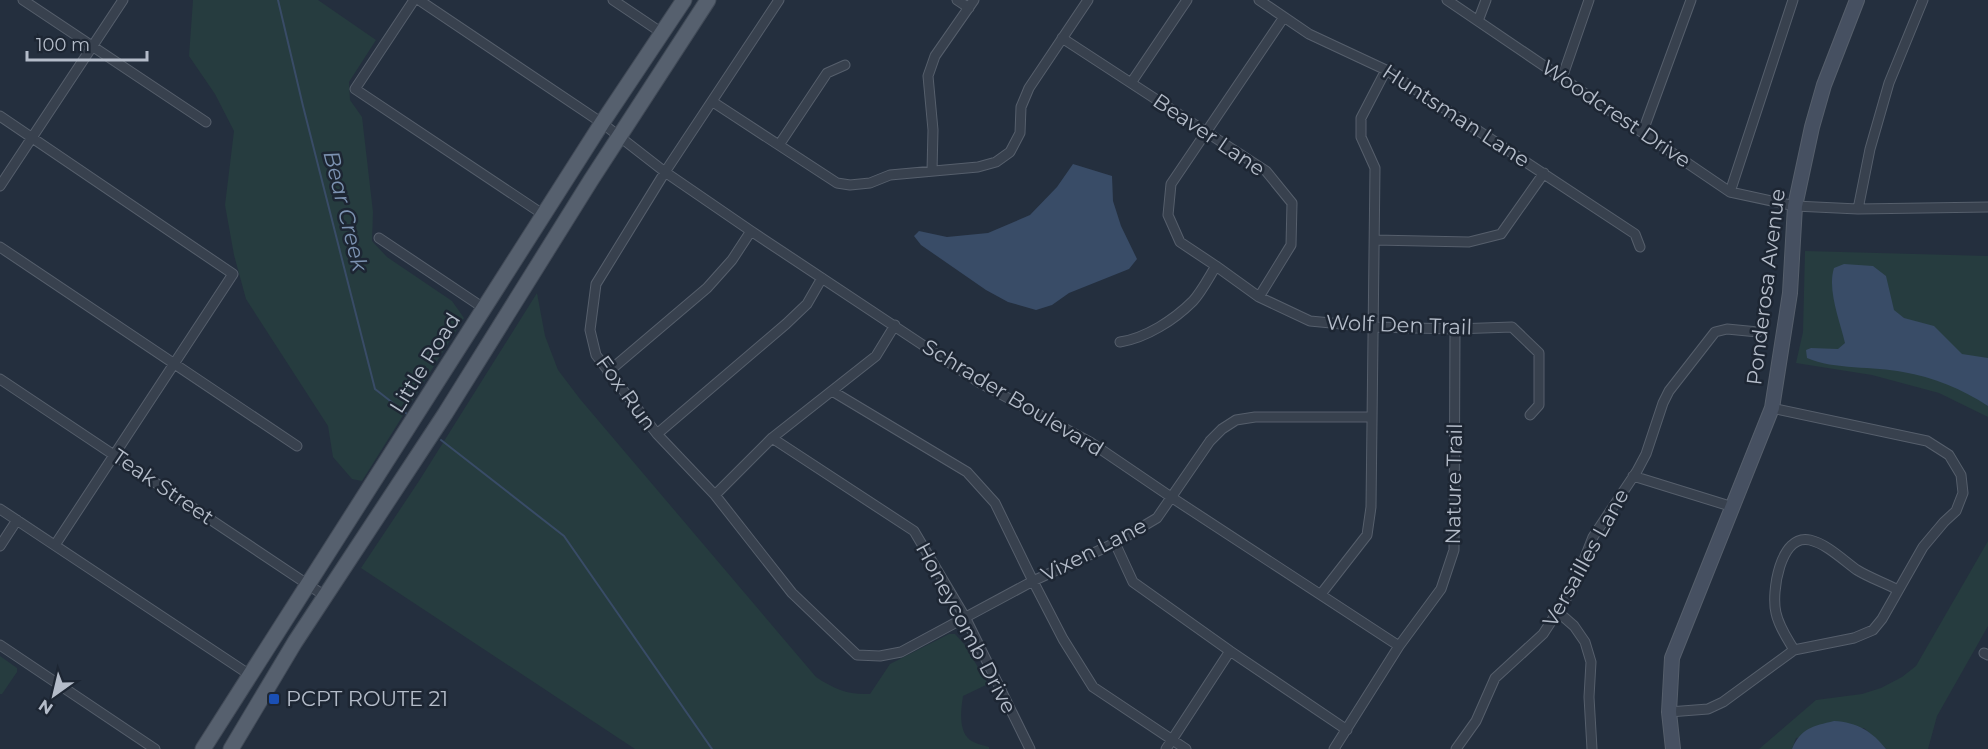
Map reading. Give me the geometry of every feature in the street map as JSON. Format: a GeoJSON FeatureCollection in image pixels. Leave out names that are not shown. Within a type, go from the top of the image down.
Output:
{"type":"FeatureCollection","features":[{"type":"Feature","properties":{"kind":"main road","name":"Little Road"},"geometry":{"type":"LineString","coordinates":[[203,749],[602,123],[684,0]]}},
{"type":"Feature","properties":{"kind":"main road","name":"Little Road"},"geometry":{"type":"LineString","coordinates":[[231,749],[325,596],[451,404],[618,138],[708,0]]}},
{"type":"Feature","properties":{"kind":"street"},"geometry":{"type":"LineString","coordinates":[[23,0],[206,122]]}},
{"type":"Feature","properties":{"kind":"street"},"geometry":{"type":"LineString","coordinates":[[0,186],[123,0]]}},
{"type":"Feature","properties":{"kind":"street"},"geometry":{"type":"LineString","coordinates":[[414,0],[355,89],[544,215]]}},
{"type":"Feature","properties":{"kind":"street","name":"Schrader Boulevard"},"geometry":{"type":"LineString","coordinates":[[419,0],[602,123],[618,138],[751,231],[980,383],[1090,442],[1171,498],[1399,646]]}},
{"type":"Feature","properties":{"kind":"street"},"geometry":{"type":"LineString","coordinates":[[613,0],[662,33]]}},
{"type":"Feature","properties":{"kind":"street","name":"Fox Run"},"geometry":{"type":"LineString","coordinates":[[779,0],[666,172],[596,284],[590,330],[596,355],[657,434],[715,495],[792,593],[857,656]]}},
{"type":"Feature","properties":{"kind":"street"},"geometry":{"type":"LineString","coordinates":[[932,171],[933,130],[928,76],[935,56],[971,4],[957,0]]}},
{"type":"Feature","properties":{"kind":"street"},"geometry":{"type":"LineString","coordinates":[[713,102],[837,183],[850,185],[870,183],[890,175],[978,167],[996,162],[1010,152],[1020,133],[1022,107],[1029,88],[1088,0]]}},
{"type":"Feature","properties":{"kind":"street"},"geometry":{"type":"LineString","coordinates":[[1131,83],[1188,0]]}},
{"type":"Feature","properties":{"kind":"street","name":"Huntsman Lane"},"geometry":{"type":"LineString","coordinates":[[1259,0],[1309,34],[1386,70],[1635,234],[1640,247]]}},
{"type":"Feature","properties":{"kind":"street","name":"Woodcrest Drive"},"geometry":{"type":"LineString","coordinates":[[1447,0],[1730,192],[1795,206],[1858,210],[1988,207]]}},
{"type":"Feature","properties":{"kind":"street"},"geometry":{"type":"LineString","coordinates":[[1478,21],[1486,0]]}},
{"type":"Feature","properties":{"kind":"street"},"geometry":{"type":"LineString","coordinates":[[1562,78],[1589,0]]}},
{"type":"Feature","properties":{"kind":"street"},"geometry":{"type":"LineString","coordinates":[[1643,132],[1690,0]]}},
{"type":"Feature","properties":{"kind":"street"},"geometry":{"type":"LineString","coordinates":[[1730,192],[1793,0]]}},
{"type":"Feature","properties":{"kind":"street","name":"Ponderosa Avenue"},"geometry":{"type":"LineString","coordinates":[[1673,749],[1669,712],[1672,658],[1772,408],[1790,293],[1795,206],[1812,127],[1824,85],[1857,0]]}},
{"type":"Feature","properties":{"kind":"street"},"geometry":{"type":"LineString","coordinates":[[1858,210],[1870,150],[1889,83],[1923,0]]}},
{"type":"Feature","properties":{"kind":"street","name":"Wolf Den Trail"},"geometry":{"type":"LineString","coordinates":[[1284,17],[1171,184],[1168,215],[1180,242],[1259,297],[1310,321],[1373,327],[1455,329],[1512,327],[1539,353],[1539,405],[1530,415]]}},
{"type":"Feature","properties":{"kind":"street","name":"Beaver Lane"},"geometry":{"type":"LineString","coordinates":[[1062,38],[1266,171],[1292,203],[1292,245],[1259,297]]}},
{"type":"Feature","properties":{"kind":"street"},"geometry":{"type":"LineString","coordinates":[[779,144],[827,73],[845,65]]}},
{"type":"Feature","properties":{"kind":"street"},"geometry":{"type":"LineString","coordinates":[[1321,594],[1367,535],[1371,507],[1375,168],[1360,136],[1361,118],[1386,70]]}},
{"type":"Feature","properties":{"kind":"street"},"geometry":{"type":"LineString","coordinates":[[0,117],[233,274],[55,546]]}},
{"type":"Feature","properties":{"kind":"street"},"geometry":{"type":"LineString","coordinates":[[1375,240],[1470,242],[1501,234],[1544,173]]}},
{"type":"Feature","properties":{"kind":"street"},"geometry":{"type":"LineString","coordinates":[[608,372],[707,288],[732,260],[751,231]]}},
{"type":"Feature","properties":{"kind":"street"},"geometry":{"type":"LineString","coordinates":[[379,238],[485,309]]}},
{"type":"Feature","properties":{"kind":"street"},"geometry":{"type":"LineString","coordinates":[[0,247],[297,446]]}},
{"type":"Feature","properties":{"kind":"street"},"geometry":{"type":"LineString","coordinates":[[1120,342],[1135,340],[1167,321],[1194,300],[1216,266]]}},
{"type":"Feature","properties":{"kind":"street"},"geometry":{"type":"LineString","coordinates":[[657,434],[786,324],[807,304],[822,278]]}},
{"type":"Feature","properties":{"kind":"street"},"geometry":{"type":"LineString","coordinates":[[715,495],[772,438],[876,356],[895,326]]}},
{"type":"Feature","properties":{"kind":"street","name":"Nature Trail"},"geometry":{"type":"LineString","coordinates":[[1334,749],[1399,646],[1441,589],[1454,550],[1455,329]]}},
{"type":"Feature","properties":{"kind":"street","name":"Versailles Lane"},"geometry":{"type":"LineString","coordinates":[[1456,749],[1476,721],[1495,678],[1542,634],[1573,588],[1593,537],[1646,454],[1663,403],[1712,334],[1727,329],[1758,333]]}},
{"type":"Feature","properties":{"kind":"street","name":"Teak Street"},"geometry":{"type":"LineString","coordinates":[[0,379],[325,596]]}},
{"type":"Feature","properties":{"kind":"street"},"geometry":{"type":"LineString","coordinates":[[832,391],[967,472],[995,503],[1032,581],[1063,639],[1093,687],[1186,749]]}},
{"type":"Feature","properties":{"kind":"street"},"geometry":{"type":"LineString","coordinates":[[1669,712],[1708,709],[1723,702],[1794,650],[1854,638],[1873,630],[1882,619],[1923,547],[1956,511],[1963,493],[1961,475],[1949,455],[1927,441],[1772,408]]}},
{"type":"Feature","properties":{"kind":"street","name":"Vixen Lane"},"geometry":{"type":"LineString","coordinates":[[857,656],[880,656],[901,652],[1032,581],[1115,543],[1157,518],[1210,441],[1236,420],[1255,417],[1372,417]]}},
{"type":"Feature","properties":{"kind":"street","name":"Honeycomb Drive"},"geometry":{"type":"LineString","coordinates":[[772,438],[914,531],[965,617],[1030,749]]}},
{"type":"Feature","properties":{"kind":"street","name":"Versailles Lane"},"geometry":{"type":"LineString","coordinates":[[1634,476],[1733,507]]}},
{"type":"Feature","properties":{"kind":"street"},"geometry":{"type":"LineString","coordinates":[[0,509],[250,675]]}},
{"type":"Feature","properties":{"kind":"street"},"geometry":{"type":"LineString","coordinates":[[0,546],[17,520]]}},
{"type":"Feature","properties":{"kind":"street"},"geometry":{"type":"LineString","coordinates":[[1794,650],[1776,615],[1774,600],[1776,575],[1793,544],[1802,539],[1811,540],[1859,571],[1898,590]]}},
{"type":"Feature","properties":{"kind":"street"},"geometry":{"type":"LineString","coordinates":[[1115,543],[1133,582],[1347,730]]}},
{"type":"Feature","properties":{"kind":"street"},"geometry":{"type":"LineString","coordinates":[[1558,612],[1574,626],[1584,642],[1591,662],[1589,697],[1592,749]]}},
{"type":"Feature","properties":{"kind":"street"},"geometry":{"type":"LineString","coordinates":[[0,645],[155,749]]}},
{"type":"Feature","properties":{"kind":"street"},"geometry":{"type":"LineString","coordinates":[[1166,749],[1230,651]]}},
{"type":"Feature","properties":{"kind":"green space"},"geometry":{"type":"Polygon","coordinates":[[[193,0],[318,0],[376,40],[349,82],[350,100],[362,117],[373,212],[372,241],[387,257],[452,301],[464,318],[362,481],[352,479],[333,457],[328,426],[246,299],[234,255],[225,205],[234,131],[215,94],[189,56],[193,0]]]}},
{"type":"Feature","properties":{"kind":"green space"},"geometry":{"type":"Polygon","coordinates":[[[1805,251],[1988,256],[1988,417],[1939,393],[1872,375],[1796,363],[1803,332],[1805,251]]]}},
{"type":"Feature","properties":{"kind":"green space"},"geometry":{"type":"Polygon","coordinates":[[[537,293],[545,336],[558,370],[580,399],[816,677],[842,690],[870,694],[890,664],[949,634],[955,634],[964,644],[988,684],[963,696],[962,726],[970,740],[989,747],[989,749],[635,749],[361,568],[419,481],[537,293]]]}},
{"type":"Feature","properties":{"kind":"green space"},"geometry":{"type":"Polygon","coordinates":[[[1988,541],[1988,626],[1937,716],[1928,749],[1886,749],[1864,728],[1796,738],[1792,749],[1759,749],[1816,700],[1862,694],[1881,688],[1902,677],[1916,666],[1988,541]]]}},
{"type":"Feature","properties":{"kind":"green space"},"geometry":{"type":"Polygon","coordinates":[[[0,656],[17,668],[17,672],[2,694],[0,694],[0,656]]]}},
{"type":"Feature","properties":{"kind":"water"},"geometry":{"type":"Polygon","coordinates":[[[1073,164],[1112,176],[1113,201],[1121,226],[1137,259],[1129,269],[1069,293],[1052,305],[1036,310],[1008,302],[986,290],[921,245],[914,236],[919,231],[947,237],[988,233],[1030,215],[1057,187],[1073,164]]]}},
{"type":"Feature","properties":{"kind":"water"},"geometry":{"type":"Polygon","coordinates":[[[1844,264],[1873,266],[1886,276],[1894,310],[1904,318],[1934,326],[1962,354],[1988,358],[1988,406],[1958,389],[1914,374],[1842,366],[1807,358],[1806,350],[1811,348],[1838,349],[1845,343],[1832,286],[1834,268],[1844,264]]]}},
{"type":"Feature","properties":{"kind":"water"},"geometry":{"type":"Polygon","coordinates":[[[1834,721],[1850,723],[1864,729],[1886,749],[1792,749],[1799,736],[1808,729],[1834,721]]]}},
{"type":"Feature","properties":{"kind":"waterway","name":"Bear Creek"},"geometry":{"type":"LineString","coordinates":[[278,0],[375,389],[407,414]]}},
{"type":"Feature","properties":{"kind":"waterway"},"geometry":{"type":"LineString","coordinates":[[441,440],[564,536],[712,749]]}},
{"type":"Feature","properties":{"kind":"place","name":"PCPT ROUTE 21"},"geometry":{"type":"Point","coordinates":[274,699]}}]}
